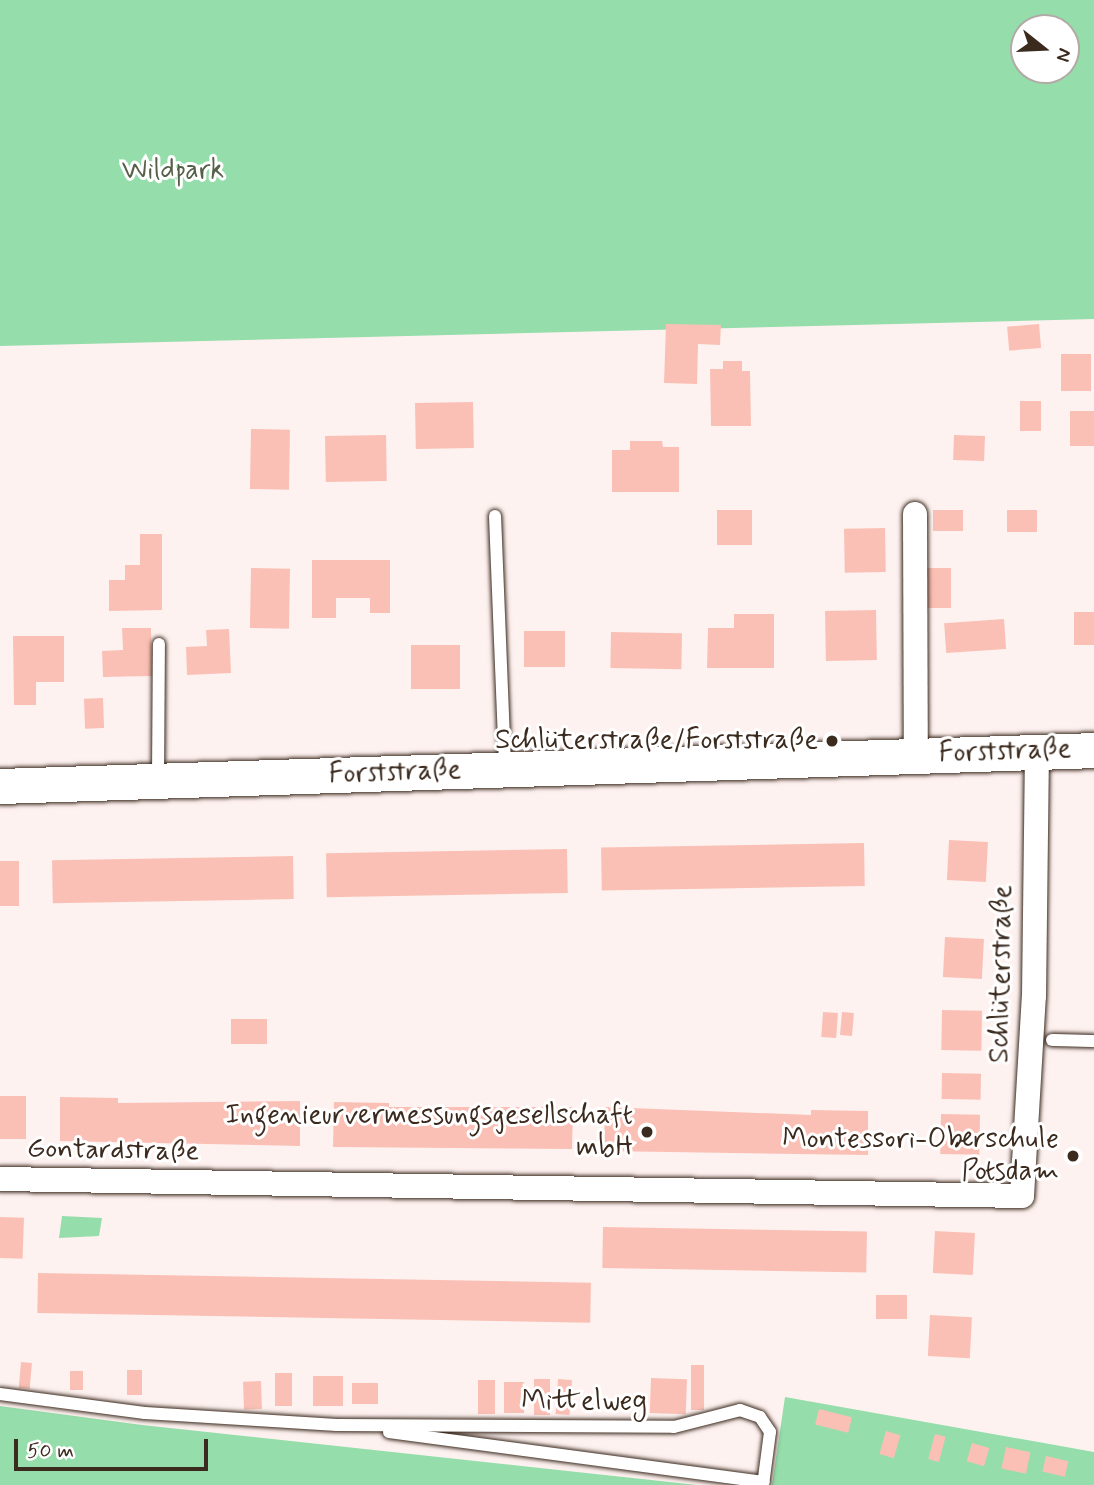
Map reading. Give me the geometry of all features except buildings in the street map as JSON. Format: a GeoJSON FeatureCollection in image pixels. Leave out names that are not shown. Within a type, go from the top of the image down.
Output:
{"type":"FeatureCollection","features":[{"type":"Feature","properties":{"kind":"street","name":"Forststraße"},"geometry":{"type":"LineString","coordinates":[[915,513],[916,755]]}},
{"type":"Feature","properties":{"kind":"street","name":"Forststraße"},"geometry":{"type":"LineString","coordinates":[[0,786],[1094,750]]}},
{"type":"Feature","properties":{"kind":"street","name":"Schlüterstraße"},"geometry":{"type":"LineString","coordinates":[[1022,1196],[1034,996],[1037,753]]}},
{"type":"Feature","properties":{"kind":"street","name":"Gontardstraße"},"geometry":{"type":"LineString","coordinates":[[0,1179],[1022,1196]]}},
{"type":"Feature","properties":{"kind":"lane"},"geometry":{"type":"LineString","coordinates":[[495,516],[505,769]]}},
{"type":"Feature","properties":{"kind":"lane"},"geometry":{"type":"LineString","coordinates":[[158,781],[159,644]]}},
{"type":"Feature","properties":{"kind":"lane"},"geometry":{"type":"LineString","coordinates":[[1052,1040],[1094,1041]]}},
{"type":"Feature","properties":{"kind":"lane","name":"Mittelweg"},"geometry":{"type":"LineString","coordinates":[[0,1394],[145,1413],[337,1425],[674,1427],[740,1409],[760,1417],[770,1432],[764,1483],[337,1425]]}},
{"type":"Feature","properties":{"kind":"green space","name":"Wildpark"},"geometry":{"type":"Polygon","coordinates":[[[0,0],[1094,0],[1094,319],[0,346],[0,0]]]}},
{"type":"Feature","properties":{"kind":"green space"},"geometry":{"type":"Polygon","coordinates":[[[62,1216],[102,1218],[99,1236],[59,1238],[62,1216]]]}},
{"type":"Feature","properties":{"kind":"green space"},"geometry":{"type":"Polygon","coordinates":[[[785,1397],[1094,1452],[1094,1485],[772,1485],[785,1397]]]}},
{"type":"Feature","properties":{"kind":"green space"},"geometry":{"type":"Polygon","coordinates":[[[0,1406],[142,1425],[697,1485],[0,1485],[0,1406]]]}},
{"type":"Feature","properties":{"kind":"place","name":"Schlüterstraße/Forststraße"},"geometry":{"type":"Point","coordinates":[832,741]}},
{"type":"Feature","properties":{"kind":"place","name":"Ingenieurvermessungsgesellschaft mbH"},"geometry":{"type":"Point","coordinates":[647,1132]}},
{"type":"Feature","properties":{"kind":"place","name":"Montessori-Oberschule Potsdam"},"geometry":{"type":"Point","coordinates":[1073,1156]}}]}
